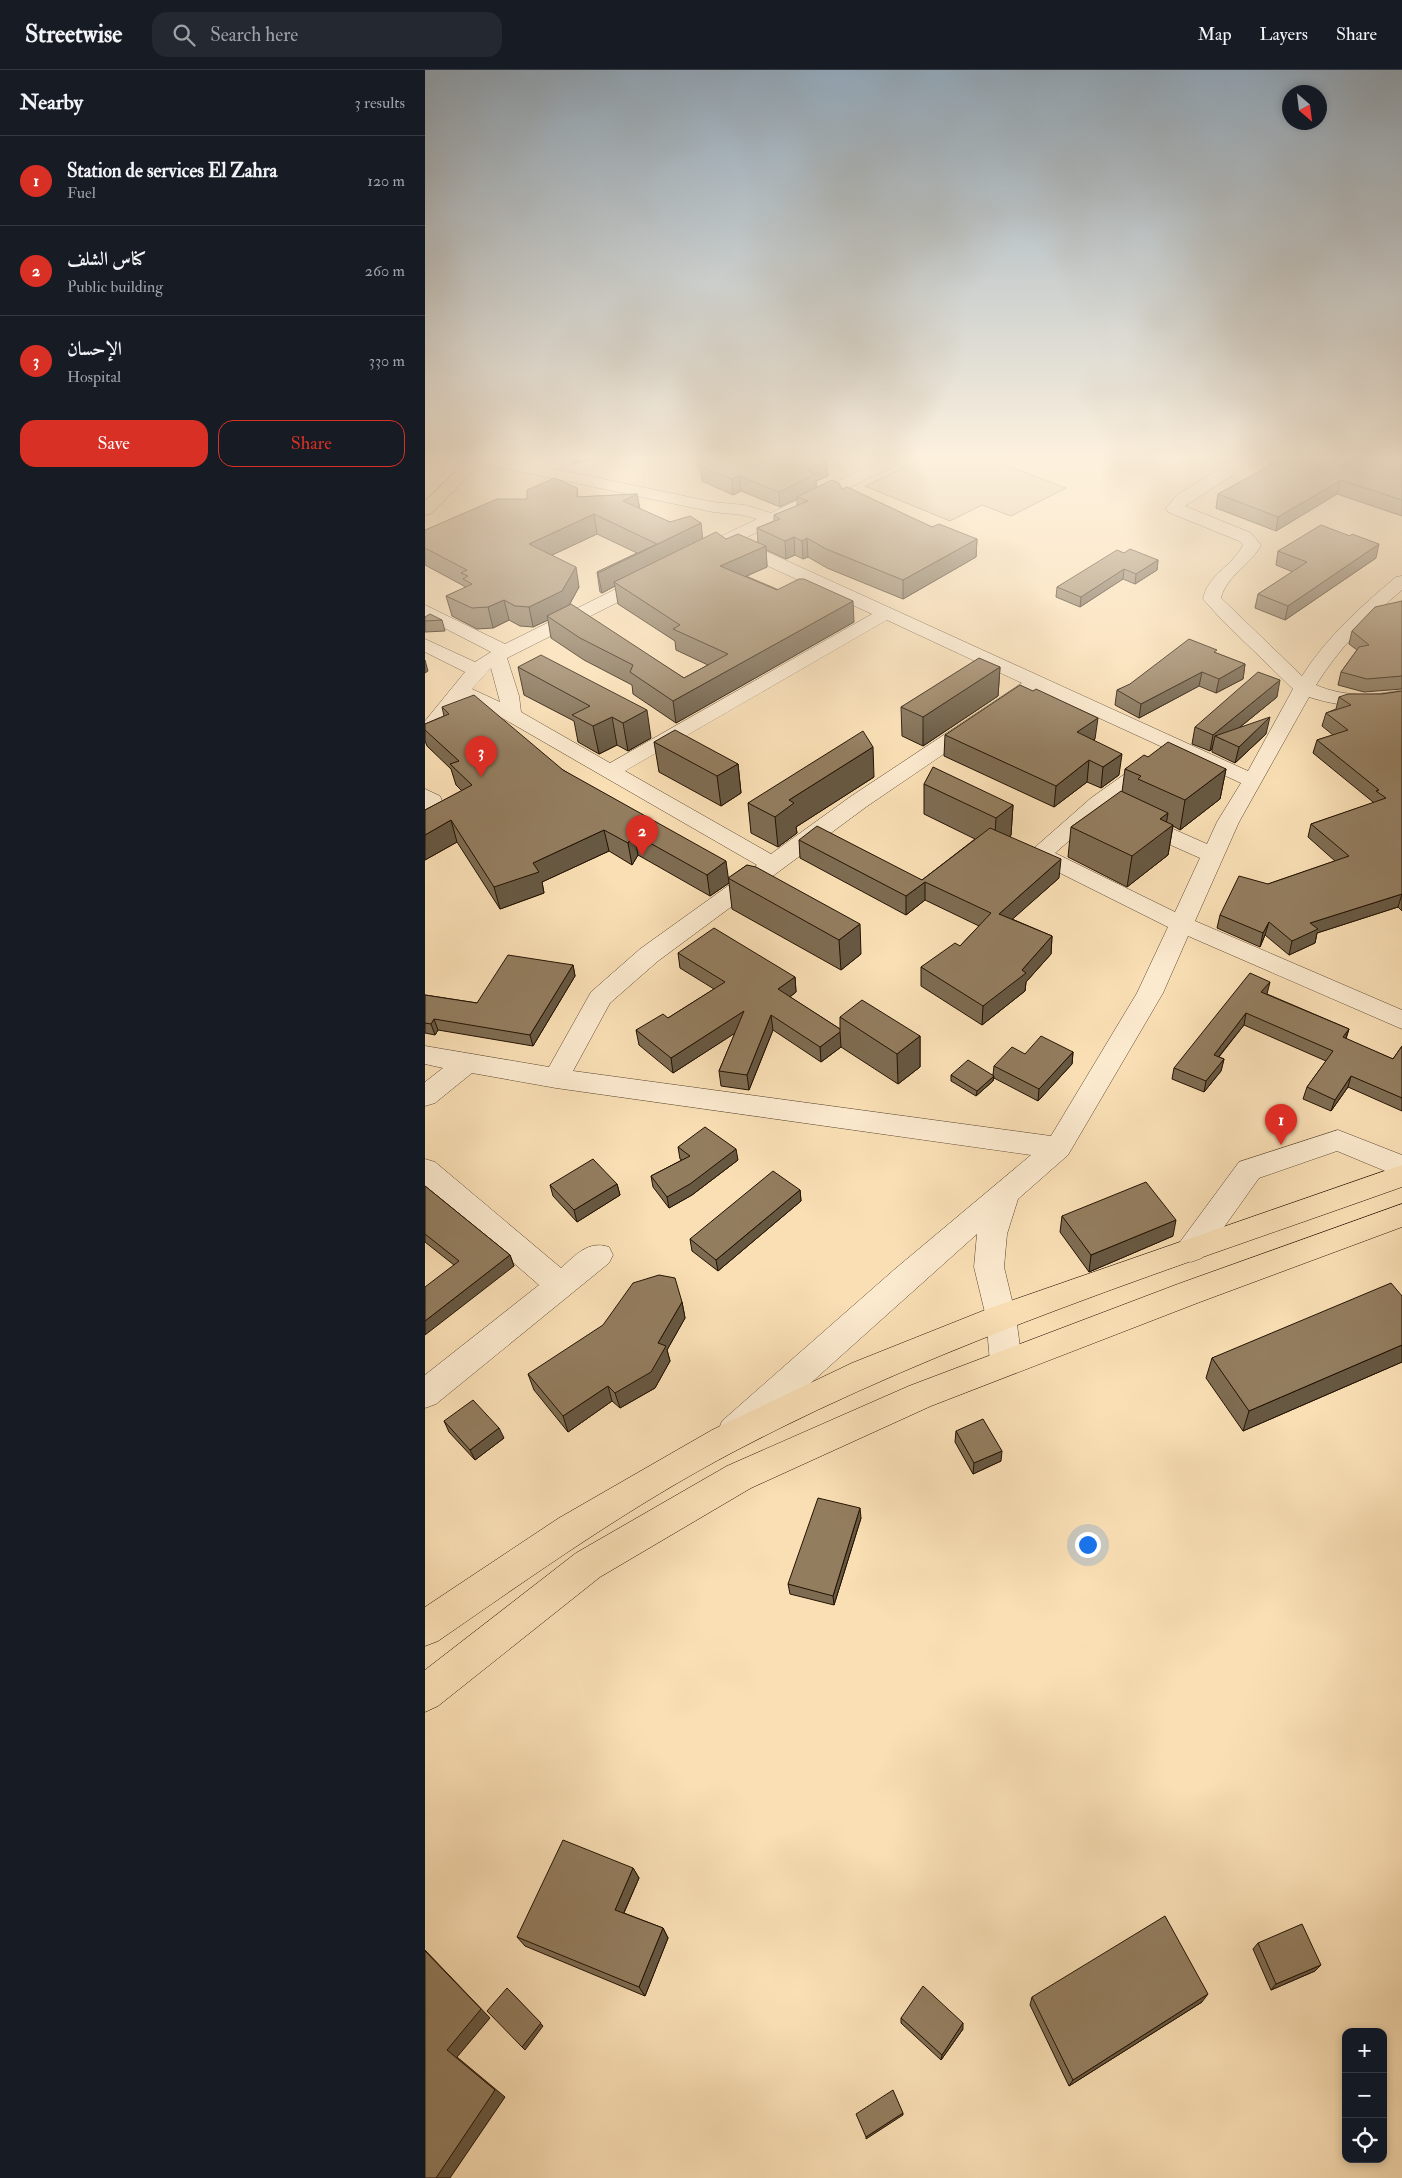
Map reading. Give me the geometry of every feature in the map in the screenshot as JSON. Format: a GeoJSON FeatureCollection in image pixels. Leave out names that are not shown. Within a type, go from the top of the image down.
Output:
{"type":"FeatureCollection","features":[{"type":"Feature","properties":{"kind":"main road"},"geometry":{"type":"LineString","coordinates":[[425,1628],[571,1529],[724,1440],[863,1373],[1001,1317],[1402,1176]]}},
{"type":"Feature","properties":{"kind":"main road"},"geometry":{"type":"LineString","coordinates":[[425,1693],[588,1565],[739,1477],[920,1396],[1006,1362],[1402,1216]]}},
{"type":"Feature","properties":{"kind":"street"},"geometry":{"type":"LineString","coordinates":[[761,554],[885,614],[1253,781]]}},
{"type":"Feature","properties":{"kind":"street"},"geometry":{"type":"LineString","coordinates":[[1248,554],[1218,583],[1213,591],[1212,599],[1232,622],[1304,688],[1338,698],[1369,703],[1402,696]]}},
{"type":"Feature","properties":{"kind":"street"},"geometry":{"type":"LineString","coordinates":[[425,734],[477,670],[501,653],[668,570]]}},
{"type":"Feature","properties":{"kind":"street"},"geometry":{"type":"LineString","coordinates":[[724,1440],[906,1278],[1004,1197],[1059,1148],[1150,993],[1228,822],[1253,781],[1304,688],[1321,661],[1346,632],[1400,585]]}},
{"type":"Feature","properties":{"kind":"street"},"geometry":{"type":"LineString","coordinates":[[425,611],[501,653]]}},
{"type":"Feature","properties":{"kind":"street"},"geometry":{"type":"LineString","coordinates":[[609,772],[885,614]]}},
{"type":"Feature","properties":{"kind":"street"},"geometry":{"type":"LineString","coordinates":[[425,644],[477,670]]}},
{"type":"Feature","properties":{"kind":"street"},"geometry":{"type":"LineString","coordinates":[[501,653],[511,715]]}},
{"type":"Feature","properties":{"kind":"street"},"geometry":{"type":"LineString","coordinates":[[556,1078],[600,998],[649,955],[858,802],[1035,683]]}},
{"type":"Feature","properties":{"kind":"street"},"geometry":{"type":"LineString","coordinates":[[459,691],[511,715],[773,865]]}},
{"type":"Feature","properties":{"kind":"street"},"geometry":{"type":"LineString","coordinates":[[1176,746],[1099,803],[1044,849],[1044,856],[1181,924],[1402,1020]]}},
{"type":"Feature","properties":{"kind":"street"},"geometry":{"type":"LineString","coordinates":[[425,796],[432,801],[435,810],[425,820]]}},
{"type":"Feature","properties":{"kind":"street"},"geometry":{"type":"LineString","coordinates":[[1099,803],[1212,855]]}},
{"type":"Feature","properties":{"kind":"street"},"geometry":{"type":"LineString","coordinates":[[425,1055],[556,1078],[1059,1148]]}},
{"type":"Feature","properties":{"kind":"street"},"geometry":{"type":"LineString","coordinates":[[425,1096],[467,1062]]}},
{"type":"Feature","properties":{"kind":"street"},"geometry":{"type":"LineString","coordinates":[[1191,1250],[1249,1170],[1338,1140],[1402,1167]]}},
{"type":"Feature","properties":{"kind":"street"},"geometry":{"type":"LineString","coordinates":[[425,1170],[560,1285]]}},
{"type":"Feature","properties":{"kind":"street"},"geometry":{"type":"LineString","coordinates":[[1004,1197],[989,1253],[989,1267],[1001,1317],[1006,1362]]}},
{"type":"Feature","properties":{"kind":"street"},"geometry":{"type":"LineString","coordinates":[[425,1394],[598,1255]]}},
{"type":"Feature","properties":{"kind":"building"},"geometry":{"type":"Polygon","coordinates":[[[437,554],[550,554],[576,567],[562,591],[529,607],[515,606],[504,600],[488,607],[472,608],[446,596],[472,584],[463,579],[468,576],[461,573],[467,570],[437,554]]]}},
{"type":"Feature","properties":{"kind":"building"},"geometry":{"type":"Polygon","coordinates":[[[635,554],[636,554],[598,573],[635,554]]]}},
{"type":"Feature","properties":{"kind":"building"},"geometry":{"type":"Polygon","coordinates":[[[670,554],[747,554],[720,566],[777,590],[799,579],[804,579],[853,601],[673,701],[630,672],[633,665],[580,638],[547,616],[571,604],[684,678],[728,654],[673,629],[680,625],[614,582],[670,554]]]}},
{"type":"Feature","properties":{"kind":"building"},"geometry":{"type":"Polygon","coordinates":[[[839,554],[949,554],[903,580],[839,554]]]}},
{"type":"Feature","properties":{"kind":"building"},"geometry":{"type":"Polygon","coordinates":[[[1110,554],[1144,554],[1158,560],[1136,574],[1124,569],[1081,597],[1057,587],[1110,554]]]}},
{"type":"Feature","properties":{"kind":"building"},"geometry":{"type":"Polygon","coordinates":[[[1287,554],[1364,554],[1288,606],[1258,594],[1307,562],[1287,554]]]}},
{"type":"Feature","properties":{"kind":"building"},"geometry":{"type":"Polygon","coordinates":[[[1402,601],[1402,676],[1367,679],[1341,672],[1359,647],[1369,645],[1352,631],[1375,607],[1402,601]]]}},
{"type":"Feature","properties":{"kind":"building"},"geometry":{"type":"Polygon","coordinates":[[[430,614],[442,620],[425,621],[425,617],[430,614]]]}},
{"type":"Feature","properties":{"kind":"building"},"geometry":{"type":"Polygon","coordinates":[[[1189,639],[1217,650],[1214,652],[1245,664],[1219,679],[1202,672],[1141,704],[1117,690],[1130,684],[1189,639]]]}},
{"type":"Feature","properties":{"kind":"building"},"geometry":{"type":"Polygon","coordinates":[[[541,655],[647,710],[623,723],[612,717],[593,726],[572,715],[590,706],[518,667],[541,655]]]}},
{"type":"Feature","properties":{"kind":"building"},"geometry":{"type":"Polygon","coordinates":[[[979,658],[1000,667],[923,717],[901,707],[979,658]]]}},
{"type":"Feature","properties":{"kind":"building"},"geometry":{"type":"Polygon","coordinates":[[[1258,672],[1280,680],[1213,735],[1195,727],[1258,672]]]}},
{"type":"Feature","properties":{"kind":"building"},"geometry":{"type":"Polygon","coordinates":[[[1020,685],[1033,691],[1036,689],[1098,718],[1077,732],[1122,754],[1103,767],[1089,760],[1056,786],[945,735],[1020,685]]]}},
{"type":"Feature","properties":{"kind":"building"},"geometry":{"type":"Polygon","coordinates":[[[1402,691],[1402,894],[1310,923],[1318,929],[1292,941],[1269,922],[1263,933],[1220,915],[1239,876],[1268,884],[1349,856],[1311,824],[1386,798],[1376,791],[1379,790],[1317,740],[1348,730],[1326,713],[1351,705],[1339,697],[1348,694],[1382,694],[1402,691]]]}},
{"type":"Feature","properties":{"kind":"building"},"geometry":{"type":"Polygon","coordinates":[[[474,695],[563,770],[726,861],[707,875],[634,834],[628,843],[604,830],[533,863],[539,872],[494,887],[451,820],[425,835],[425,810],[472,785],[450,764],[459,761],[425,730],[425,724],[449,714],[442,707],[474,695]]]}},
{"type":"Feature","properties":{"kind":"building"},"geometry":{"type":"Polygon","coordinates":[[[1270,717],[1239,747],[1215,736],[1270,717]]]}},
{"type":"Feature","properties":{"kind":"building"},"geometry":{"type":"Polygon","coordinates":[[[675,730],[738,764],[717,776],[654,742],[675,730]]]}},
{"type":"Feature","properties":{"kind":"building"},"geometry":{"type":"Polygon","coordinates":[[[863,731],[873,747],[789,800],[794,803],[775,817],[748,803],[863,731]]]}},
{"type":"Feature","properties":{"kind":"building"},"geometry":{"type":"Polygon","coordinates":[[[1168,742],[1226,769],[1185,800],[1138,779],[1141,776],[1125,769],[1144,755],[1148,757],[1168,742]]]}},
{"type":"Feature","properties":{"kind":"building"},"geometry":{"type":"Polygon","coordinates":[[[933,767],[1013,805],[996,818],[924,784],[933,767]]]}},
{"type":"Feature","properties":{"kind":"building"},"geometry":{"type":"Polygon","coordinates":[[[1121,791],[1168,813],[1160,819],[1173,825],[1132,856],[1071,827],[1121,791]]]}},
{"type":"Feature","properties":{"kind":"building"},"geometry":{"type":"Polygon","coordinates":[[[817,826],[922,880],[990,828],[1061,859],[999,914],[1052,936],[1022,970],[1026,973],[983,1006],[921,967],[955,943],[960,946],[991,913],[925,882],[906,896],[799,840],[817,826]]]}},
{"type":"Feature","properties":{"kind":"building"},"geometry":{"type":"Polygon","coordinates":[[[747,865],[756,867],[860,924],[839,940],[728,878],[747,865]]]}},
{"type":"Feature","properties":{"kind":"building"},"geometry":{"type":"Polygon","coordinates":[[[714,928],[795,977],[778,989],[840,1029],[840,1032],[820,1047],[771,1015],[747,1075],[719,1071],[744,1011],[671,1058],[636,1030],[663,1014],[668,1018],[725,982],[678,953],[714,928]]]}},
{"type":"Feature","properties":{"kind":"building"},"geometry":{"type":"Polygon","coordinates":[[[508,955],[573,965],[530,1035],[434,1019],[431,1024],[425,1023],[425,995],[477,1003],[508,955]]]}},
{"type":"Feature","properties":{"kind":"building"},"geometry":{"type":"Polygon","coordinates":[[[1250,973],[1270,982],[1261,992],[1349,1029],[1343,1037],[1393,1059],[1402,1046],[1402,1098],[1351,1076],[1335,1100],[1307,1087],[1333,1051],[1246,1013],[1214,1055],[1224,1059],[1206,1081],[1174,1068],[1250,973]]]}},
{"type":"Feature","properties":{"kind":"building"},"geometry":{"type":"Polygon","coordinates":[[[862,1000],[920,1036],[897,1054],[840,1017],[862,1000]]]}},
{"type":"Feature","properties":{"kind":"building"},"geometry":{"type":"Polygon","coordinates":[[[1041,1036],[1073,1052],[1039,1089],[994,1066],[1012,1047],[1025,1054],[1041,1036]]]}},
{"type":"Feature","properties":{"kind":"building"},"geometry":{"type":"Polygon","coordinates":[[[968,1060],[994,1076],[977,1091],[951,1075],[968,1060]]]}},
{"type":"Feature","properties":{"kind":"building"},"geometry":{"type":"Polygon","coordinates":[[[705,1127],[736,1149],[690,1184],[667,1197],[651,1176],[690,1156],[678,1147],[705,1127]]]}},
{"type":"Feature","properties":{"kind":"building"},"geometry":{"type":"Polygon","coordinates":[[[593,1159],[617,1184],[574,1210],[550,1185],[593,1159]]]}},
{"type":"Feature","properties":{"kind":"building"},"geometry":{"type":"Polygon","coordinates":[[[773,1171],[800,1190],[716,1260],[690,1239],[773,1171]]]}},
{"type":"Feature","properties":{"kind":"building"},"geometry":{"type":"Polygon","coordinates":[[[1146,1182],[1176,1220],[1091,1255],[1062,1216],[1146,1182]]]}},
{"type":"Feature","properties":{"kind":"building"},"geometry":{"type":"Polygon","coordinates":[[[425,1186],[510,1255],[425,1321],[425,1287],[459,1261],[425,1234],[425,1186]]]}},
{"type":"Feature","properties":{"kind":"building"},"geometry":{"type":"Polygon","coordinates":[[[659,1275],[675,1278],[682,1302],[658,1343],[666,1346],[651,1372],[615,1393],[608,1386],[563,1416],[528,1374],[603,1325],[633,1283],[659,1275]]]}},
{"type":"Feature","properties":{"kind":"building"},"geometry":{"type":"Polygon","coordinates":[[[1391,1283],[1402,1296],[1402,1345],[1249,1411],[1212,1358],[1391,1283]]]}},
{"type":"Feature","properties":{"kind":"building"},"geometry":{"type":"Polygon","coordinates":[[[473,1400],[499,1428],[470,1450],[444,1421],[473,1400]]]}},
{"type":"Feature","properties":{"kind":"building"},"geometry":{"type":"Polygon","coordinates":[[[983,1419],[1002,1451],[974,1463],[956,1431],[983,1419]]]}},
{"type":"Feature","properties":{"kind":"building"},"geometry":{"type":"Polygon","coordinates":[[[818,1498],[860,1508],[833,1596],[788,1584],[818,1498]]]}},
{"type":"Feature","properties":{"kind":"building"},"geometry":{"type":"Polygon","coordinates":[[[563,1840],[633,1868],[615,1910],[663,1928],[639,1987],[517,1937],[563,1840]]]}},
{"type":"Feature","properties":{"kind":"building"},"geometry":{"type":"Polygon","coordinates":[[[1165,1916],[1208,1994],[1073,2080],[1032,1997],[1165,1916]]]}},
{"type":"Feature","properties":{"kind":"building"},"geometry":{"type":"Polygon","coordinates":[[[1302,1924],[1321,1965],[1276,1984],[1258,1943],[1302,1924]]]}},
{"type":"Feature","properties":{"kind":"building"},"geometry":{"type":"Polygon","coordinates":[[[425,1951],[481,2009],[447,2050],[495,2090],[436,2178],[425,2178],[425,1951]]]}},
{"type":"Feature","properties":{"kind":"building"},"geometry":{"type":"Polygon","coordinates":[[[923,1986],[963,2023],[942,2055],[901,2018],[923,1986]]]}},
{"type":"Feature","properties":{"kind":"building"},"geometry":{"type":"Polygon","coordinates":[[[507,1988],[541,2023],[522,2047],[487,2011],[507,1988]]]}},
{"type":"Feature","properties":{"kind":"building"},"geometry":{"type":"Polygon","coordinates":[[[893,2090],[903,2113],[866,2137],[856,2114],[893,2090]]]}},
{"type":"Feature","properties":{"kind":"place","name":"الإحسان"},"geometry":{"type":"Point","coordinates":[481,777]}},
{"type":"Feature","properties":{"kind":"place","name":"كناس الشلف"},"geometry":{"type":"Point","coordinates":[642,856]}},
{"type":"Feature","properties":{"kind":"place","name":"Station de services El Zahra"},"geometry":{"type":"Point","coordinates":[1281,1145]}}]}
